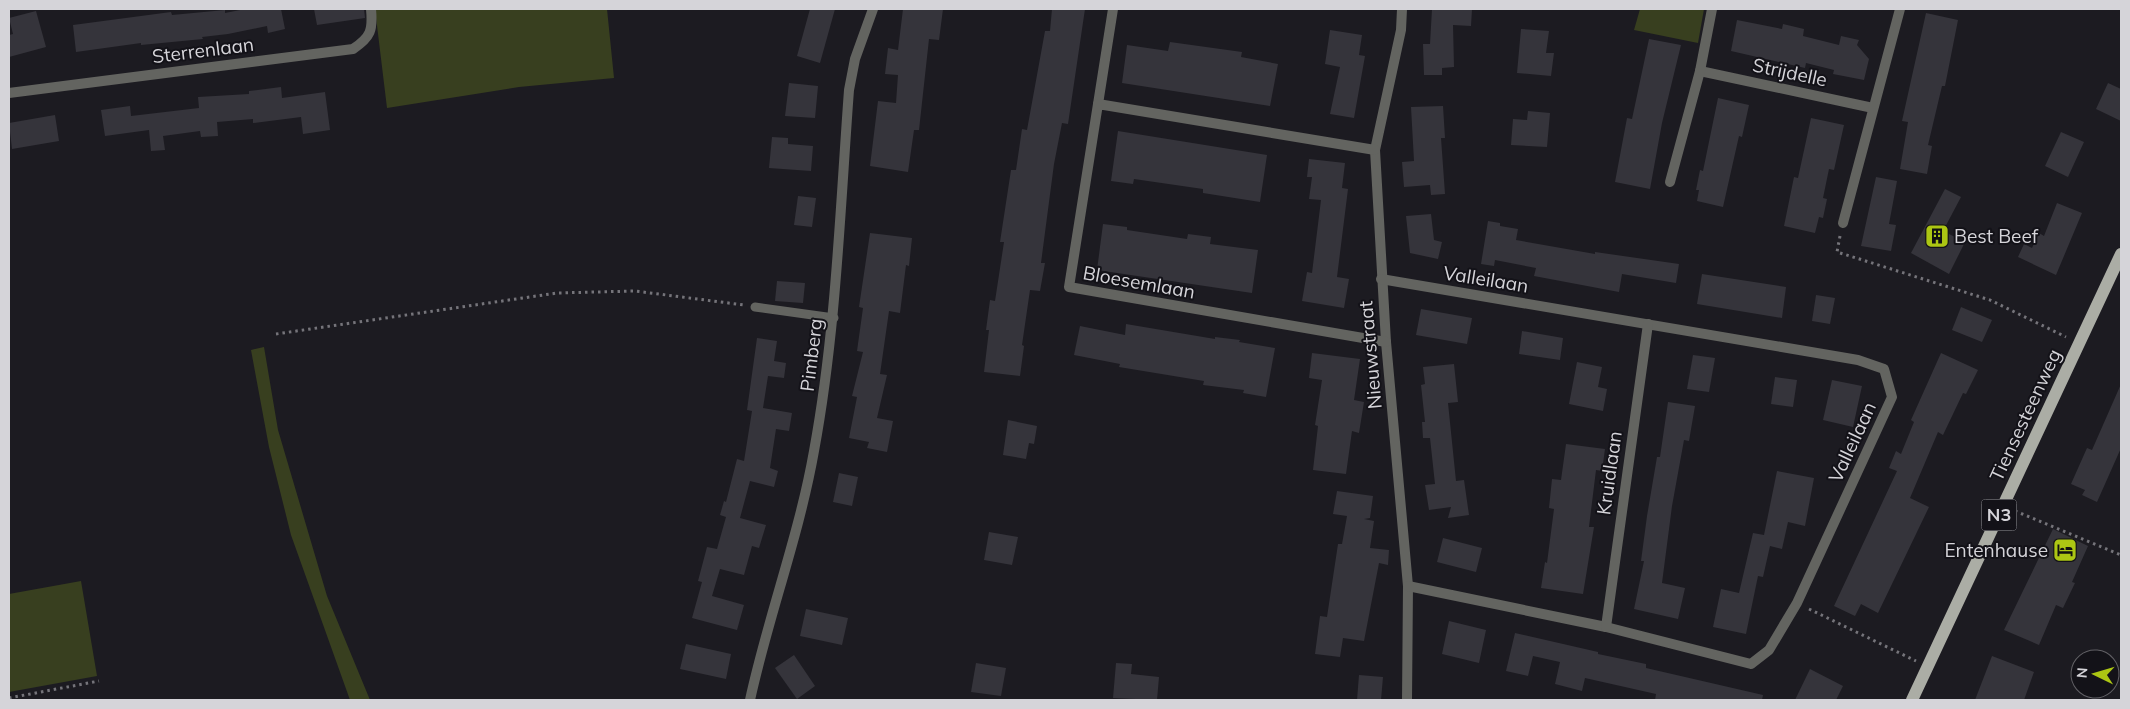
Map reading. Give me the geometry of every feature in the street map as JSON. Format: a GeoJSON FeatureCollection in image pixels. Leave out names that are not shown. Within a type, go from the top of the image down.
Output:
{"type":"FeatureCollection","features":[{"type":"Feature","properties":{"kind":"main road","name":"Tiensesteenweg"},"geometry":{"type":"LineString","coordinates":[[1912,700],[2121,254]]}},
{"type":"Feature","properties":{"kind":"street","name":"Sterrenlaan"},"geometry":{"type":"LineString","coordinates":[[9,93],[353,49],[363,43],[370,35],[372,23],[371,9]]}},
{"type":"Feature","properties":{"kind":"street","name":"Pimberg"},"geometry":{"type":"LineString","coordinates":[[750,700],[814,453],[834,318],[849,90],[855,59],[873,9]]}},
{"type":"Feature","properties":{"kind":"street","name":"Bloesemlaan"},"geometry":{"type":"LineString","coordinates":[[1113,9],[1070,288],[1386,342]]}},
{"type":"Feature","properties":{"kind":"street","name":"Nieuwstraat"},"geometry":{"type":"LineString","coordinates":[[1402,9],[1401,30],[1375,150],[1381,279],[1408,586],[1407,700]]}},
{"type":"Feature","properties":{"kind":"street"},"geometry":{"type":"LineString","coordinates":[[1670,182],[1700,71],[1712,9]]}},
{"type":"Feature","properties":{"kind":"street"},"geometry":{"type":"LineString","coordinates":[[1844,223],[1900,9]]}},
{"type":"Feature","properties":{"kind":"street","name":"Strijdelle"},"geometry":{"type":"LineString","coordinates":[[1700,71],[1873,108]]}},
{"type":"Feature","properties":{"kind":"street"},"geometry":{"type":"LineString","coordinates":[[1098,104],[1375,150]]}},
{"type":"Feature","properties":{"kind":"street","name":"Valleilaan"},"geometry":{"type":"LineString","coordinates":[[1381,279],[1858,360],[1884,369],[1892,396],[1797,603],[1769,650],[1751,664],[1606,627],[1408,586]]}},
{"type":"Feature","properties":{"kind":"street","name":"Kruidlaan"},"geometry":{"type":"LineString","coordinates":[[1606,627],[1648,324]]}},
{"type":"Feature","properties":{"kind":"lane"},"geometry":{"type":"LineString","coordinates":[[755,306],[834,318]]}},
{"type":"Feature","properties":{"kind":"path"},"geometry":{"type":"LineString","coordinates":[[1844,223],[1837,252],[1990,300],[2080,343]]}},
{"type":"Feature","properties":{"kind":"path"},"geometry":{"type":"LineString","coordinates":[[276,334],[558,293],[635,291],[755,306]]}},
{"type":"Feature","properties":{"kind":"path"},"geometry":{"type":"LineString","coordinates":[[2003,506],[2121,555]]}},
{"type":"Feature","properties":{"kind":"path"},"geometry":{"type":"LineString","coordinates":[[1797,603],[1928,667]]}},
{"type":"Feature","properties":{"kind":"path"},"geometry":{"type":"LineString","coordinates":[[9,698],[99,681]]}},
{"type":"Feature","properties":{"kind":"green space"},"geometry":{"type":"Polygon","coordinates":[[[375,9],[607,9],[614,78],[519,87],[387,108],[375,9]]]}},
{"type":"Feature","properties":{"kind":"green space"},"geometry":{"type":"Polygon","coordinates":[[[1640,9],[1704,9],[1698,43],[1634,30],[1640,9]]]}},
{"type":"Feature","properties":{"kind":"green space"},"geometry":{"type":"Polygon","coordinates":[[[264,347],[278,430],[327,596],[370,700],[350,700],[291,535],[269,447],[251,350],[264,347]]]}},
{"type":"Feature","properties":{"kind":"green space"},"geometry":{"type":"Polygon","coordinates":[[[81,581],[97,676],[9,692],[9,594],[81,581]]]}},
{"type":"Feature","properties":{"kind":"building"},"geometry":{"type":"Polygon","coordinates":[[[245,9],[281,9],[285,29],[268,33],[267,26],[202,37],[203,39],[141,45],[141,43],[76,52],[73,25],[171,12],[172,15],[225,10],[225,13],[245,9]]]}},
{"type":"Feature","properties":{"kind":"building"},"geometry":{"type":"Polygon","coordinates":[[[314,9],[364,9],[365,18],[317,25],[314,9]]]}},
{"type":"Feature","properties":{"kind":"building"},"geometry":{"type":"Polygon","coordinates":[[[810,9],[835,9],[820,63],[797,56],[810,9]]]}},
{"type":"Feature","properties":{"kind":"building"},"geometry":{"type":"Polygon","coordinates":[[[903,9],[943,9],[939,40],[929,39],[919,130],[914,130],[908,172],[870,166],[878,101],[896,103],[898,75],[885,74],[888,48],[898,50],[903,9]]]}},
{"type":"Feature","properties":{"kind":"building"},"geometry":{"type":"Polygon","coordinates":[[[1052,9],[1085,9],[1068,124],[1062,123],[1054,164],[1041,263],[1045,263],[1040,291],[1030,290],[1022,345],[1024,346],[1020,376],[984,372],[990,300],[995,301],[1004,242],[1000,242],[1011,170],[1016,170],[1022,129],[1027,130],[1045,31],[1050,31],[1052,9]]]}},
{"type":"Feature","properties":{"kind":"building"},"geometry":{"type":"Polygon","coordinates":[[[1432,9],[1472,9],[1471,26],[1453,25],[1454,67],[1442,68],[1442,75],[1424,75],[1423,44],[1430,44],[1432,9]]]}},
{"type":"Feature","properties":{"kind":"building"},"geometry":{"type":"Polygon","coordinates":[[[36,11],[46,47],[9,57],[9,35],[13,34],[9,18],[36,11]]]}},
{"type":"Feature","properties":{"kind":"building"},"geometry":{"type":"Polygon","coordinates":[[[1926,13],[1958,20],[1945,86],[1942,86],[1928,145],[1932,146],[1927,174],[1900,169],[1908,122],[1902,121],[1926,13]]]}},
{"type":"Feature","properties":{"kind":"building"},"geometry":{"type":"Polygon","coordinates":[[[1737,20],[1782,29],[1783,24],[1804,29],[1803,36],[1839,45],[1841,36],[1859,40],[1857,45],[1869,59],[1864,80],[1833,74],[1834,70],[1806,63],[1805,68],[1731,51],[1737,20]]]}},
{"type":"Feature","properties":{"kind":"building"},"geometry":{"type":"Polygon","coordinates":[[[1521,29],[1549,31],[1546,53],[1554,53],[1551,76],[1517,73],[1521,29]]]}},
{"type":"Feature","properties":{"kind":"building"},"geometry":{"type":"Polygon","coordinates":[[[1330,30],[1362,35],[1359,55],[1365,56],[1354,118],[1330,114],[1340,67],[1325,64],[1330,30]]]}},
{"type":"Feature","properties":{"kind":"building"},"geometry":{"type":"Polygon","coordinates":[[[1649,39],[1681,45],[1662,123],[1650,189],[1615,182],[1627,118],[1632,119],[1649,39]]]}},
{"type":"Feature","properties":{"kind":"building"},"geometry":{"type":"Polygon","coordinates":[[[1170,42],[1242,52],[1241,57],[1278,64],[1270,106],[1122,83],[1127,45],[1168,51],[1170,42]]]}},
{"type":"Feature","properties":{"kind":"building"},"geometry":{"type":"Polygon","coordinates":[[[789,83],[818,86],[815,118],[785,116],[789,83]]]}},
{"type":"Feature","properties":{"kind":"building"},"geometry":{"type":"Polygon","coordinates":[[[2108,83],[2121,89],[2121,121],[2096,109],[2108,83]]]}},
{"type":"Feature","properties":{"kind":"building"},"geometry":{"type":"Polygon","coordinates":[[[281,87],[282,98],[325,92],[330,130],[303,134],[301,117],[253,123],[253,119],[217,122],[218,136],[201,137],[200,131],[163,136],[165,150],[151,151],[149,130],[105,136],[101,110],[130,106],[131,116],[199,108],[198,97],[249,94],[249,91],[281,87]]]}},
{"type":"Feature","properties":{"kind":"building"},"geometry":{"type":"Polygon","coordinates":[[[1718,98],[1749,105],[1742,137],[1739,136],[1723,207],[1697,201],[1699,190],[1696,190],[1700,170],[1703,171],[1718,98]]]}},
{"type":"Feature","properties":{"kind":"building"},"geometry":{"type":"Polygon","coordinates":[[[1443,106],[1445,138],[1441,138],[1445,194],[1431,195],[1430,185],[1404,187],[1402,162],[1414,161],[1411,107],[1443,106]]]}},
{"type":"Feature","properties":{"kind":"building"},"geometry":{"type":"Polygon","coordinates":[[[1528,111],[1550,113],[1547,147],[1511,145],[1513,119],[1527,120],[1528,111]]]}},
{"type":"Feature","properties":{"kind":"building"},"geometry":{"type":"Polygon","coordinates":[[[55,115],[59,141],[12,149],[9,123],[55,115]]]}},
{"type":"Feature","properties":{"kind":"building"},"geometry":{"type":"Polygon","coordinates":[[[1811,118],[1844,125],[1834,170],[1829,169],[1823,198],[1827,199],[1823,218],[1819,217],[1815,233],[1784,226],[1794,177],[1798,178],[1811,118]]]}},
{"type":"Feature","properties":{"kind":"building"},"geometry":{"type":"Polygon","coordinates":[[[1118,131],[1267,155],[1260,202],[1203,193],[1203,189],[1134,179],[1133,184],[1111,181],[1118,131]]]}},
{"type":"Feature","properties":{"kind":"building"},"geometry":{"type":"Polygon","coordinates":[[[2061,132],[2084,142],[2068,177],[2045,166],[2061,132]]]}},
{"type":"Feature","properties":{"kind":"building"},"geometry":{"type":"Polygon","coordinates":[[[772,137],[788,138],[788,144],[813,146],[811,171],[769,168],[772,137]]]}},
{"type":"Feature","properties":{"kind":"building"},"geometry":{"type":"Polygon","coordinates":[[[1309,159],[1345,163],[1342,188],[1348,189],[1337,277],[1349,279],[1344,308],[1302,301],[1307,272],[1312,273],[1321,200],[1309,199],[1312,177],[1307,177],[1309,159]]]}},
{"type":"Feature","properties":{"kind":"building"},"geometry":{"type":"Polygon","coordinates":[[[1876,177],[1897,181],[1889,224],[1896,225],[1891,251],[1861,246],[1876,177]]]}},
{"type":"Feature","properties":{"kind":"building","name":"Best Beef"},"geometry":{"type":"Polygon","coordinates":[[[1945,189],[1961,197],[1943,231],[1965,242],[1949,274],[1911,253],[1945,189]]]}},
{"type":"Feature","properties":{"kind":"building"},"geometry":{"type":"Polygon","coordinates":[[[798,196],[816,198],[812,227],[794,225],[798,196]]]}},
{"type":"Feature","properties":{"kind":"building"},"geometry":{"type":"Polygon","coordinates":[[[2057,203],[2082,213],[2056,275],[2018,257],[2024,244],[2032,248],[2039,233],[2044,236],[2057,203]]]}},
{"type":"Feature","properties":{"kind":"building"},"geometry":{"type":"Polygon","coordinates":[[[1431,214],[1434,240],[1442,242],[1438,259],[1410,253],[1406,216],[1431,214]]]}},
{"type":"Feature","properties":{"kind":"building"},"geometry":{"type":"Polygon","coordinates":[[[1488,221],[1500,223],[1500,226],[1518,229],[1516,240],[1595,254],[1595,252],[1679,264],[1676,283],[1622,274],[1619,292],[1534,276],[1536,268],[1495,260],[1494,266],[1481,264],[1488,221]]]}},
{"type":"Feature","properties":{"kind":"building"},"geometry":{"type":"Polygon","coordinates":[[[1103,224],[1127,227],[1127,230],[1187,239],[1188,234],[1211,237],[1210,244],[1258,250],[1252,293],[1097,270],[1103,224]]]}},
{"type":"Feature","properties":{"kind":"building"},"geometry":{"type":"Polygon","coordinates":[[[870,233],[912,238],[909,266],[906,265],[900,313],[889,311],[880,374],[887,375],[877,418],[893,421],[887,452],[867,448],[869,442],[849,438],[857,397],[852,396],[863,352],[857,351],[863,308],[859,307],[870,233]]]}},
{"type":"Feature","properties":{"kind":"building"},"geometry":{"type":"Polygon","coordinates":[[[1702,274],[1786,287],[1782,318],[1697,304],[1702,274]]]}},
{"type":"Feature","properties":{"kind":"building"},"geometry":{"type":"Polygon","coordinates":[[[777,281],[805,283],[803,303],[775,301],[777,281]]]}},
{"type":"Feature","properties":{"kind":"building"},"geometry":{"type":"Polygon","coordinates":[[[1816,295],[1835,298],[1830,324],[1812,321],[1816,295]]]}},
{"type":"Feature","properties":{"kind":"building"},"geometry":{"type":"Polygon","coordinates":[[[1961,307],[1992,320],[1982,342],[1952,330],[1961,307]]]}},
{"type":"Feature","properties":{"kind":"building"},"geometry":{"type":"Polygon","coordinates":[[[1421,309],[1472,318],[1467,344],[1416,335],[1421,309]]]}},
{"type":"Feature","properties":{"kind":"building"},"geometry":{"type":"Polygon","coordinates":[[[1126,324],[1215,339],[1215,337],[1240,340],[1239,342],[1275,348],[1266,397],[1243,393],[1244,390],[1203,385],[1204,381],[1119,367],[1120,364],[1074,355],[1080,326],[1125,335],[1126,324]]]}},
{"type":"Feature","properties":{"kind":"building"},"geometry":{"type":"Polygon","coordinates":[[[1522,331],[1563,338],[1560,360],[1519,354],[1522,331]]]}},
{"type":"Feature","properties":{"kind":"building"},"geometry":{"type":"Polygon","coordinates":[[[757,338],[777,341],[774,361],[786,363],[784,378],[768,376],[763,408],[792,413],[789,431],[776,429],[770,468],[778,471],[774,487],[750,481],[740,518],[766,525],[759,548],[752,546],[744,575],[720,569],[712,596],[744,605],[737,630],[692,618],[702,582],[698,581],[707,547],[717,549],[726,517],[720,515],[724,501],[726,502],[737,459],[744,461],[752,411],[747,410],[757,338]]]}},
{"type":"Feature","properties":{"kind":"building"},"geometry":{"type":"Polygon","coordinates":[[[1312,353],[1360,359],[1354,400],[1364,402],[1359,433],[1352,431],[1346,474],[1313,470],[1318,426],[1315,425],[1322,380],[1309,378],[1312,353]]]}},
{"type":"Feature","properties":{"kind":"building"},"geometry":{"type":"Polygon","coordinates":[[[1941,353],[1978,370],[1966,394],[1963,393],[1943,435],[1938,432],[1910,498],[1929,507],[1878,613],[1861,604],[1855,616],[1834,606],[1897,471],[1889,468],[1896,451],[1901,454],[1914,422],[1911,420],[1941,353]]]}},
{"type":"Feature","properties":{"kind":"building"},"geometry":{"type":"Polygon","coordinates":[[[1693,355],[1715,358],[1709,392],[1687,389],[1693,355]]]}},
{"type":"Feature","properties":{"kind":"building"},"geometry":{"type":"Polygon","coordinates":[[[1577,362],[1602,367],[1598,387],[1607,389],[1603,411],[1569,404],[1577,362]]]}},
{"type":"Feature","properties":{"kind":"building"},"geometry":{"type":"Polygon","coordinates":[[[1454,364],[1458,402],[1448,403],[1456,481],[1464,480],[1469,515],[1448,518],[1451,507],[1429,510],[1425,485],[1435,484],[1430,438],[1423,438],[1422,422],[1425,422],[1421,385],[1425,384],[1423,367],[1454,364]]]}},
{"type":"Feature","properties":{"kind":"building"},"geometry":{"type":"Polygon","coordinates":[[[1775,377],[1797,380],[1793,407],[1771,404],[1775,377]]]}},
{"type":"Feature","properties":{"kind":"building"},"geometry":{"type":"Polygon","coordinates":[[[1832,380],[1862,386],[1853,427],[1823,420],[1832,380]]]}},
{"type":"Feature","properties":{"kind":"building"},"geometry":{"type":"Polygon","coordinates":[[[2121,384],[2121,448],[2097,502],[2082,495],[2085,490],[2071,484],[2087,448],[2092,450],[2121,384]]]}},
{"type":"Feature","properties":{"kind":"building"},"geometry":{"type":"Polygon","coordinates":[[[1668,402],[1695,406],[1689,441],[1684,440],[1672,506],[1662,583],[1685,588],[1678,619],[1634,609],[1644,561],[1641,561],[1647,516],[1657,457],[1660,457],[1668,402]]]}},
{"type":"Feature","properties":{"kind":"building"},"geometry":{"type":"Polygon","coordinates":[[[1008,420],[1037,426],[1034,444],[1029,443],[1026,459],[1003,455],[1008,420]]]}},
{"type":"Feature","properties":{"kind":"building"},"geometry":{"type":"Polygon","coordinates":[[[1566,444],[1605,449],[1602,471],[1596,470],[1589,527],[1594,527],[1583,594],[1541,588],[1545,562],[1547,563],[1554,509],[1549,508],[1552,479],[1561,480],[1566,444]]]}},
{"type":"Feature","properties":{"kind":"building"},"geometry":{"type":"Polygon","coordinates":[[[1777,471],[1814,478],[1805,526],[1788,522],[1782,549],[1770,546],[1763,577],[1758,576],[1746,634],[1713,627],[1721,589],[1739,593],[1753,533],[1764,535],[1777,471]]]}},
{"type":"Feature","properties":{"kind":"building"},"geometry":{"type":"Polygon","coordinates":[[[839,473],[858,477],[852,506],[833,502],[839,473]]]}},
{"type":"Feature","properties":{"kind":"building"},"geometry":{"type":"Polygon","coordinates":[[[1337,491],[1373,496],[1370,518],[1364,519],[1374,521],[1370,548],[1389,550],[1388,565],[1379,563],[1364,641],[1343,638],[1340,657],[1315,654],[1320,616],[1327,617],[1338,544],[1342,544],[1347,516],[1333,514],[1337,491]]]}},
{"type":"Feature","properties":{"kind":"building"},"geometry":{"type":"Polygon","coordinates":[[[2053,529],[2088,546],[2072,582],[2075,583],[2063,608],[2056,605],[2039,645],[2004,630],[2053,529]]]}},
{"type":"Feature","properties":{"kind":"building"},"geometry":{"type":"Polygon","coordinates":[[[989,532],[1018,537],[1012,565],[984,560],[989,532]]]}},
{"type":"Feature","properties":{"kind":"building"},"geometry":{"type":"Polygon","coordinates":[[[1443,538],[1482,548],[1476,572],[1437,562],[1443,538]]]}},
{"type":"Feature","properties":{"kind":"building"},"geometry":{"type":"Polygon","coordinates":[[[806,609],[848,618],[842,645],[800,636],[806,609]]]}},
{"type":"Feature","properties":{"kind":"building"},"geometry":{"type":"Polygon","coordinates":[[[1449,621],[1486,630],[1479,663],[1442,654],[1449,621]]]}},
{"type":"Feature","properties":{"kind":"building"},"geometry":{"type":"Polygon","coordinates":[[[1515,633],[1646,664],[1646,668],[1763,695],[1762,700],[1655,700],[1656,694],[1585,678],[1582,691],[1555,684],[1560,662],[1533,656],[1528,676],[1506,671],[1515,633]]]}},
{"type":"Feature","properties":{"kind":"building"},"geometry":{"type":"Polygon","coordinates":[[[686,644],[731,654],[726,679],[680,669],[686,644]]]}},
{"type":"Feature","properties":{"kind":"building"},"geometry":{"type":"Polygon","coordinates":[[[794,655],[815,686],[797,699],[775,668],[794,655]]]}},
{"type":"Feature","properties":{"kind":"building"},"geometry":{"type":"Polygon","coordinates":[[[1992,656],[2034,672],[2024,700],[1975,700],[1992,656]]]}},
{"type":"Feature","properties":{"kind":"building"},"geometry":{"type":"Polygon","coordinates":[[[976,663],[1006,668],[1001,696],[971,692],[976,663]]]}},
{"type":"Feature","properties":{"kind":"building"},"geometry":{"type":"Polygon","coordinates":[[[1116,663],[1132,664],[1131,674],[1159,677],[1157,700],[1113,698],[1116,663]]]}},
{"type":"Feature","properties":{"kind":"building"},"geometry":{"type":"Polygon","coordinates":[[[1810,669],[1843,686],[1836,700],[1795,700],[1810,669]]]}},
{"type":"Feature","properties":{"kind":"building"},"geometry":{"type":"Polygon","coordinates":[[[1359,675],[1383,677],[1381,700],[1357,700],[1359,675]]]}},
{"type":"Feature","properties":{"kind":"place","name":"Best Beef"},"geometry":{"type":"Point","coordinates":[1937,236]}},
{"type":"Feature","properties":{"kind":"place","name":"Entenhause"},"geometry":{"type":"Point","coordinates":[2065,550]}}]}
